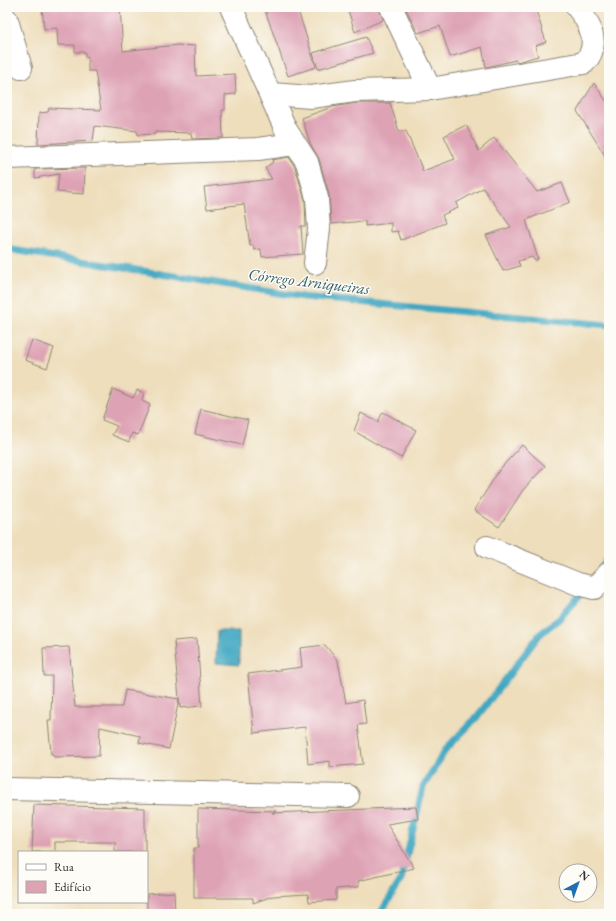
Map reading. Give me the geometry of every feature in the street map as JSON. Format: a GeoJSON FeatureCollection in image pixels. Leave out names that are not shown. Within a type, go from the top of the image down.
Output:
{"type":"FeatureCollection","features":[{"type":"Feature","properties":{"kind":"street"},"geometry":{"type":"LineString","coordinates":[[231,7],[271,94],[279,116],[294,144],[307,162],[317,198],[319,230],[315,263]]}},
{"type":"Feature","properties":{"kind":"street"},"geometry":{"type":"LineString","coordinates":[[391,7],[430,89]]}},
{"type":"Feature","properties":{"kind":"street"},"geometry":{"type":"LineString","coordinates":[[271,94],[311,97],[355,91],[430,89],[584,63],[592,52],[594,45],[592,36],[577,7]]}},
{"type":"Feature","properties":{"kind":"street"},"geometry":{"type":"LineString","coordinates":[[7,20],[21,68]]}},
{"type":"Feature","properties":{"kind":"street"},"geometry":{"type":"LineString","coordinates":[[7,158],[258,149],[294,144]]}},
{"type":"Feature","properties":{"kind":"street"},"geometry":{"type":"LineString","coordinates":[[487,547],[578,584],[594,588],[609,573]]}},
{"type":"Feature","properties":{"kind":"street"},"geometry":{"type":"LineString","coordinates":[[7,789],[348,796]]}},
{"type":"Feature","properties":{"kind":"water"},"geometry":{"type":"Polygon","coordinates":[[[217,631],[239,631],[239,665],[216,663],[217,631]]]}},
{"type":"Feature","properties":{"kind":"building"},"geometry":{"type":"Polygon","coordinates":[[[42,7],[120,7],[123,51],[177,45],[195,46],[196,76],[235,74],[236,94],[225,95],[225,110],[222,110],[223,138],[192,139],[191,133],[155,132],[155,134],[138,135],[137,131],[95,126],[93,141],[38,144],[39,113],[48,112],[49,108],[101,110],[95,71],[88,71],[88,57],[85,57],[85,52],[75,52],[75,45],[58,45],[57,28],[44,29],[42,7]]]}},
{"type":"Feature","properties":{"kind":"building"},"geometry":{"type":"Polygon","coordinates":[[[264,7],[297,7],[316,67],[288,76],[264,7]]]}},
{"type":"Feature","properties":{"kind":"building"},"geometry":{"type":"Polygon","coordinates":[[[347,7],[379,7],[383,20],[355,32],[347,7]]]}},
{"type":"Feature","properties":{"kind":"building"},"geometry":{"type":"Polygon","coordinates":[[[405,7],[535,7],[546,42],[535,46],[538,56],[517,62],[516,60],[486,67],[482,47],[450,57],[440,26],[418,33],[405,7]]]}},
{"type":"Feature","properties":{"kind":"building"},"geometry":{"type":"Polygon","coordinates":[[[366,37],[373,53],[318,69],[313,53],[366,37]]]}},
{"type":"Feature","properties":{"kind":"building"},"geometry":{"type":"Polygon","coordinates":[[[594,83],[609,105],[609,162],[577,111],[594,83]]]}},
{"type":"Feature","properties":{"kind":"building"},"geometry":{"type":"Polygon","coordinates":[[[356,103],[390,103],[399,131],[406,131],[423,171],[455,159],[444,136],[466,125],[479,151],[494,138],[537,192],[562,183],[570,202],[526,220],[538,259],[535,261],[532,257],[518,261],[520,266],[503,271],[486,235],[511,227],[483,188],[456,203],[458,208],[442,215],[445,223],[401,240],[398,231],[391,232],[391,223],[365,226],[365,221],[331,224],[329,195],[319,159],[310,143],[302,118],[332,107],[356,103]]]}},
{"type":"Feature","properties":{"kind":"building"},"geometry":{"type":"Polygon","coordinates":[[[289,157],[295,167],[305,200],[306,226],[301,226],[303,254],[262,257],[261,249],[254,250],[253,245],[250,246],[244,204],[207,209],[204,187],[272,179],[265,168],[273,162],[272,160],[289,157]]]}},
{"type":"Feature","properties":{"kind":"building"},"geometry":{"type":"Polygon","coordinates":[[[85,168],[84,194],[57,192],[59,174],[35,178],[35,169],[85,168]]]}},
{"type":"Feature","properties":{"kind":"building"},"geometry":{"type":"Polygon","coordinates":[[[32,340],[54,348],[47,368],[25,360],[32,340]]]}},
{"type":"Feature","properties":{"kind":"building"},"geometry":{"type":"Polygon","coordinates":[[[113,389],[133,398],[137,390],[144,393],[142,401],[150,405],[138,435],[132,433],[129,442],[112,435],[117,426],[102,420],[113,389]]]}},
{"type":"Feature","properties":{"kind":"building"},"geometry":{"type":"Polygon","coordinates":[[[201,409],[248,420],[242,445],[195,434],[201,409]]]}},
{"type":"Feature","properties":{"kind":"building"},"geometry":{"type":"Polygon","coordinates":[[[383,412],[416,430],[401,458],[354,431],[361,413],[378,422],[383,412]]]}},
{"type":"Feature","properties":{"kind":"building"},"geometry":{"type":"Polygon","coordinates":[[[522,445],[545,466],[523,490],[499,527],[474,510],[500,469],[522,445]]]}},
{"type":"Feature","properties":{"kind":"building"},"geometry":{"type":"Polygon","coordinates":[[[197,639],[202,706],[180,708],[174,641],[197,639]]]}},
{"type":"Feature","properties":{"kind":"building"},"geometry":{"type":"Polygon","coordinates":[[[325,645],[338,661],[346,703],[363,700],[366,724],[358,725],[363,764],[330,767],[330,761],[308,764],[305,727],[254,733],[248,674],[302,667],[300,648],[325,645]]]}},
{"type":"Feature","properties":{"kind":"building"},"geometry":{"type":"Polygon","coordinates":[[[69,647],[75,707],[122,707],[125,690],[179,699],[169,749],[139,743],[140,736],[100,727],[99,756],[54,757],[53,754],[51,754],[48,720],[51,720],[52,676],[44,676],[43,648],[69,647]]]}},
{"type":"Feature","properties":{"kind":"building"},"geometry":{"type":"Polygon","coordinates":[[[34,805],[145,808],[145,851],[115,851],[115,842],[55,842],[55,851],[32,851],[34,805]]]}},
{"type":"Feature","properties":{"kind":"building"},"geometry":{"type":"Polygon","coordinates":[[[416,807],[418,819],[387,824],[414,868],[358,881],[359,887],[336,889],[336,900],[309,902],[308,894],[273,896],[253,903],[253,898],[194,898],[194,848],[198,848],[198,809],[276,811],[272,813],[416,807]]]}},
{"type":"Feature","properties":{"kind":"building"},"geometry":{"type":"Polygon","coordinates":[[[174,892],[175,914],[147,914],[148,894],[174,892]]]}},
{"type":"Feature","properties":{"kind":"waterway","name":"Córrego Arniqueiras"},"geometry":{"type":"LineString","coordinates":[[7,249],[303,297],[609,325]]}},
{"type":"Feature","properties":{"kind":"waterway"},"geometry":{"type":"LineString","coordinates":[[600,570],[609,558]]}},
{"type":"Feature","properties":{"kind":"waterway"},"geometry":{"type":"LineString","coordinates":[[380,914],[401,880],[423,787],[446,749],[477,717],[540,634],[559,619],[585,589]]}}]}
